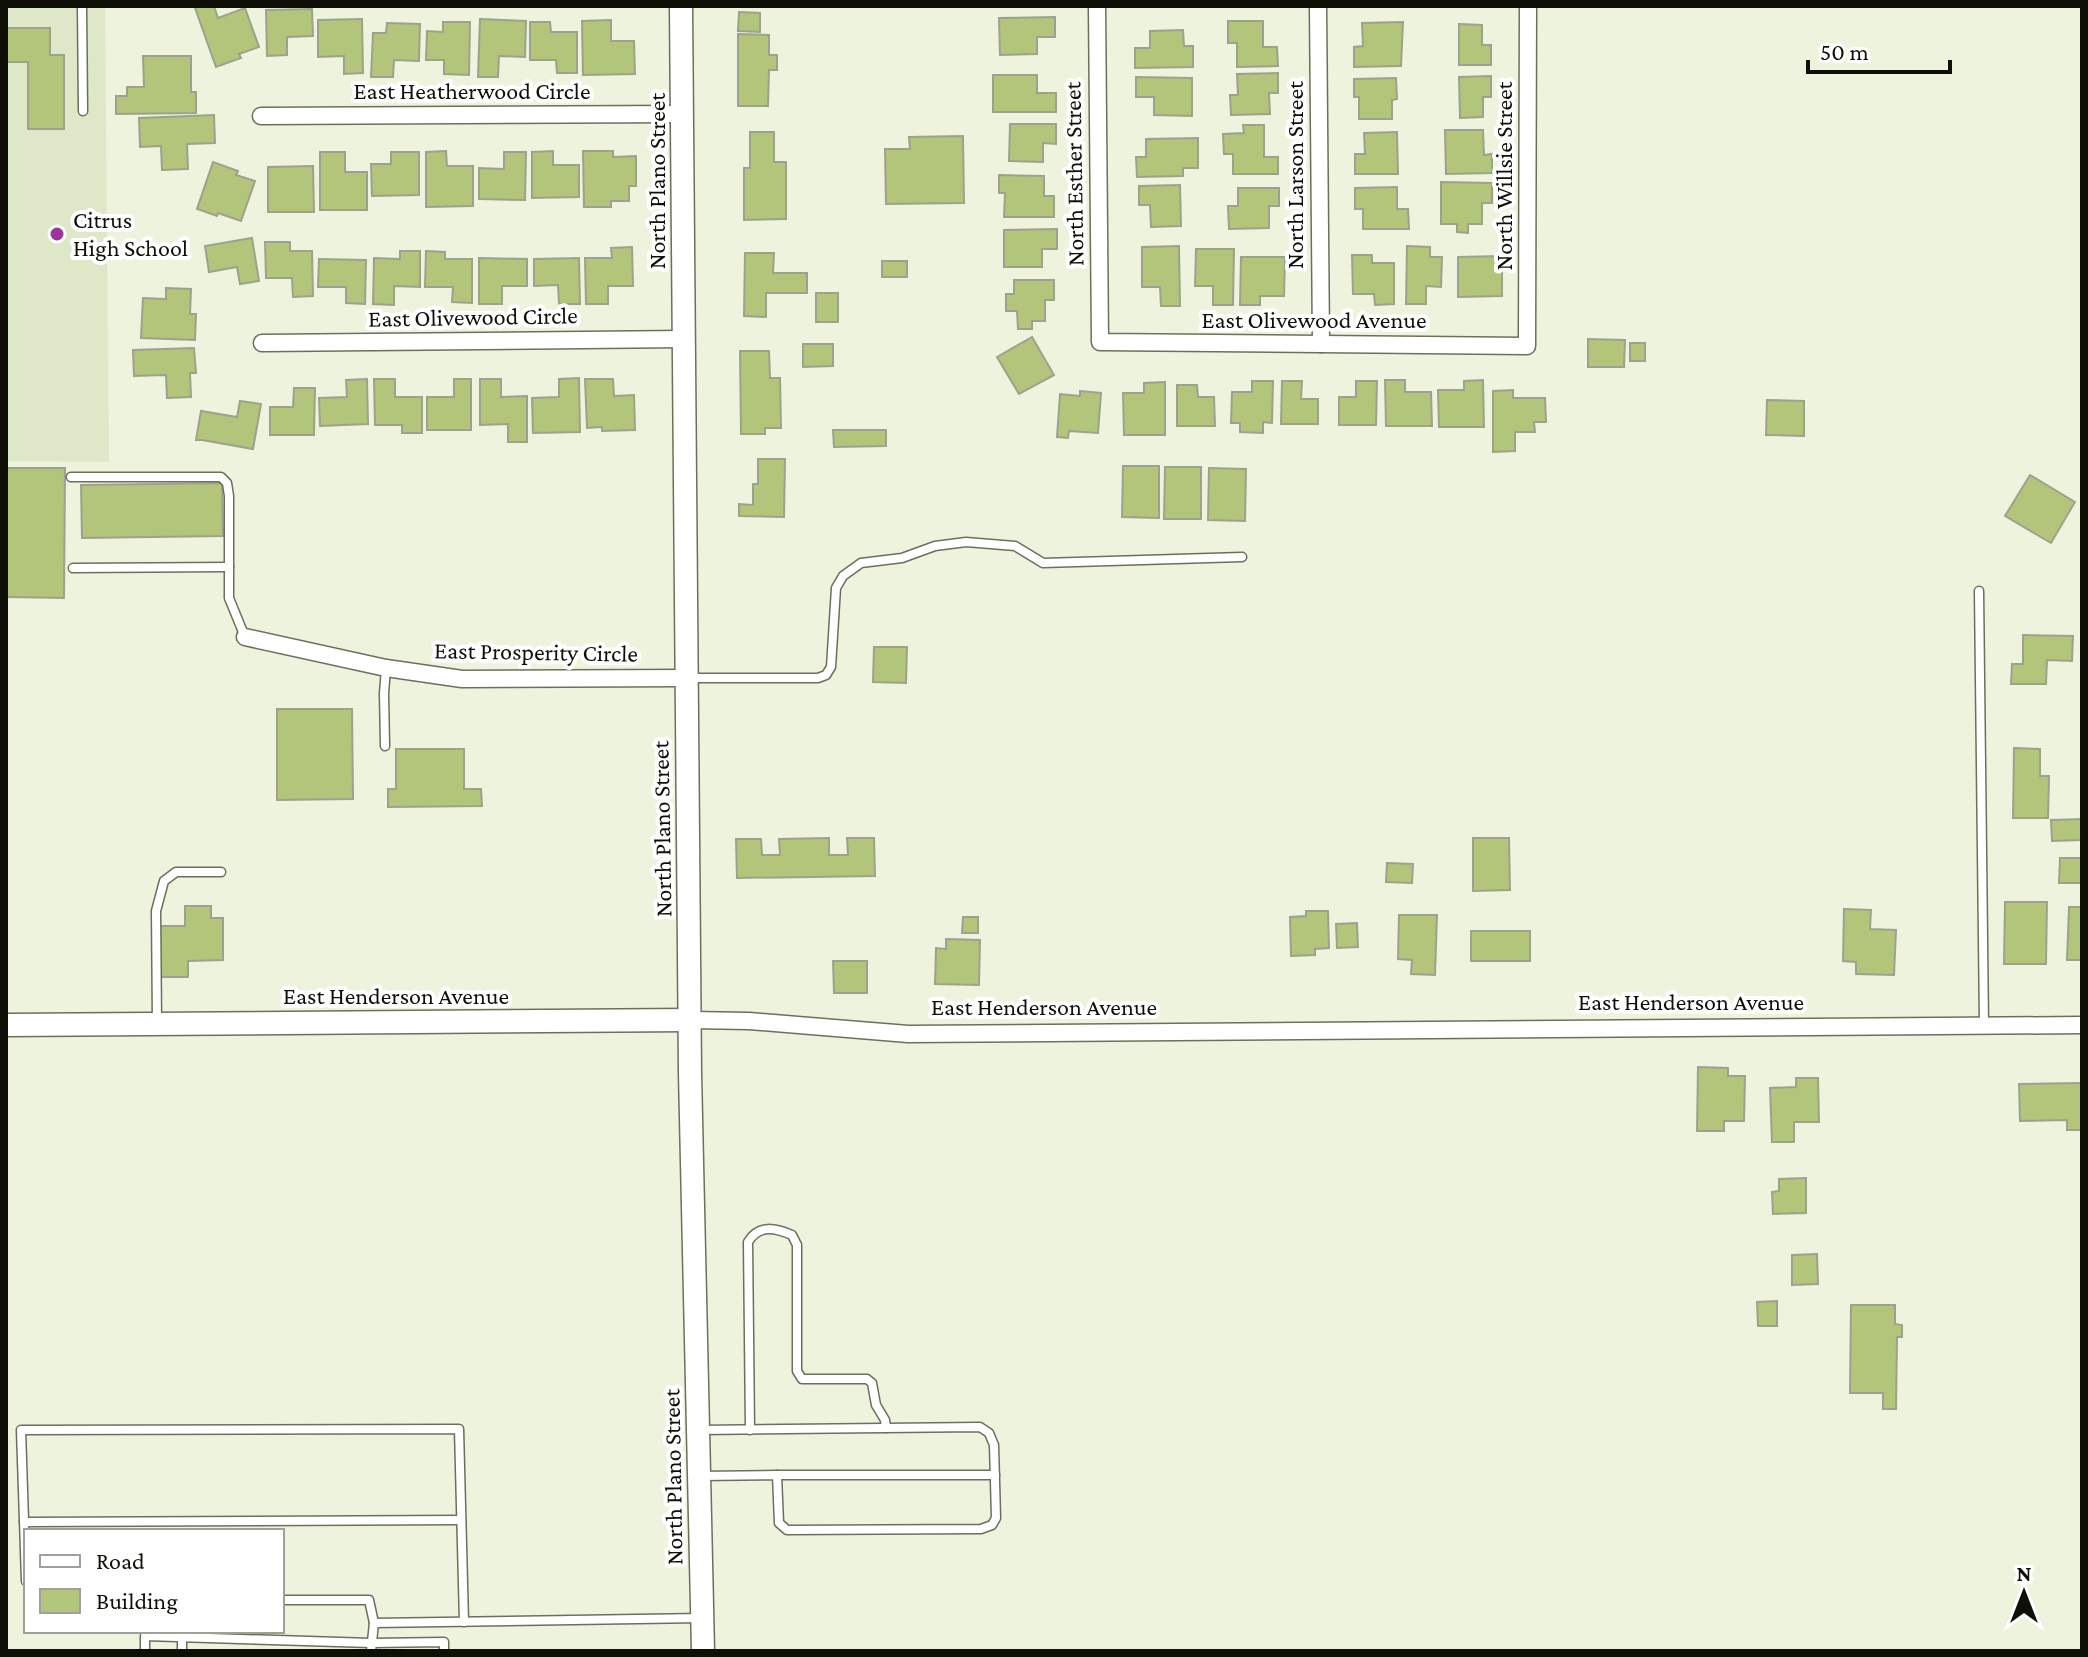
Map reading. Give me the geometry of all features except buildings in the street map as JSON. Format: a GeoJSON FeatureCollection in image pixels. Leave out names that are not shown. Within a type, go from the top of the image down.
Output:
{"type":"FeatureCollection","features":[{"type":"Feature","properties":{"kind":"main road","name":"North Plano Street"},"geometry":{"type":"LineString","coordinates":[[681,6],[686,678],[703,1651]]}},
{"type":"Feature","properties":{"kind":"main road","name":"East Henderson Avenue"},"geometry":{"type":"LineString","coordinates":[[6,1025],[691,1020]]}},
{"type":"Feature","properties":{"kind":"street","name":"North Esther Street"},"geometry":{"type":"LineString","coordinates":[[1097,6],[1100,342]]}},
{"type":"Feature","properties":{"kind":"street","name":"North Larson Street"},"geometry":{"type":"LineString","coordinates":[[1318,6],[1321,344]]}},
{"type":"Feature","properties":{"kind":"street","name":"North Willsie Street"},"geometry":{"type":"LineString","coordinates":[[1527,346],[1528,6]]}},
{"type":"Feature","properties":{"kind":"street","name":"East Heatherwood Circle"},"geometry":{"type":"LineString","coordinates":[[261,116],[683,114]]}},
{"type":"Feature","properties":{"kind":"street","name":"East Olivewood Circle"},"geometry":{"type":"LineString","coordinates":[[262,343],[684,339]]}},
{"type":"Feature","properties":{"kind":"street","name":"East Olivewood Avenue"},"geometry":{"type":"LineString","coordinates":[[1100,342],[1527,346]]}},
{"type":"Feature","properties":{"kind":"street","name":"East Prosperity Circle"},"geometry":{"type":"LineString","coordinates":[[245,637],[386,668],[462,679],[686,678]]}},
{"type":"Feature","properties":{"kind":"street","name":"East Henderson Avenue"},"geometry":{"type":"LineString","coordinates":[[691,1020],[763,1022],[908,1034],[2082,1025]]}},
{"type":"Feature","properties":{"kind":"lane"},"geometry":{"type":"LineString","coordinates":[[82,6],[83,111]]}},
{"type":"Feature","properties":{"kind":"lane"},"geometry":{"type":"LineString","coordinates":[[71,477],[221,477],[227,483],[229,496],[229,598],[245,637]]}},
{"type":"Feature","properties":{"kind":"lane"},"geometry":{"type":"LineString","coordinates":[[686,678],[818,678],[826,675],[831,667],[836,588],[843,576],[861,563],[902,558],[935,546],[966,542],[1015,546],[1043,563],[1242,557]]}},
{"type":"Feature","properties":{"kind":"lane"},"geometry":{"type":"LineString","coordinates":[[73,568],[229,567]]}},
{"type":"Feature","properties":{"kind":"lane"},"geometry":{"type":"LineString","coordinates":[[1979,591],[1984,1026]]}},
{"type":"Feature","properties":{"kind":"lane"},"geometry":{"type":"LineString","coordinates":[[385,746],[386,668]]}},
{"type":"Feature","properties":{"kind":"lane"},"geometry":{"type":"LineString","coordinates":[[157,1024],[156,911],[164,881],[176,872],[221,872]]}},
{"type":"Feature","properties":{"kind":"lane"},"geometry":{"type":"LineString","coordinates":[[750,1430],[748,1242],[761,1229],[778,1229],[792,1235],[797,1245],[797,1371],[802,1379],[867,1379],[872,1383],[876,1405],[886,1428]]}},
{"type":"Feature","properties":{"kind":"lane"},"geometry":{"type":"LineString","coordinates":[[698,1430],[980,1427],[989,1433],[994,1445],[996,1518],[992,1525],[981,1529],[787,1530],[779,1523],[777,1475]]}},
{"type":"Feature","properties":{"kind":"lane"},"geometry":{"type":"LineString","coordinates":[[24,1529],[21,1430],[459,1429],[464,1622]]}},
{"type":"Feature","properties":{"kind":"lane"},"geometry":{"type":"LineString","coordinates":[[699,1476],[995,1475]]}},
{"type":"Feature","properties":{"kind":"lane"},"geometry":{"type":"LineString","coordinates":[[24,1522],[461,1520]]}},
{"type":"Feature","properties":{"kind":"lane"},"geometry":{"type":"LineString","coordinates":[[284,1600],[369,1600],[374,1623],[371,1647]]}},
{"type":"Feature","properties":{"kind":"lane"},"geometry":{"type":"LineString","coordinates":[[374,1623],[703,1618]]}},
{"type":"Feature","properties":{"kind":"lane"},"geometry":{"type":"LineString","coordinates":[[145,1651],[145,1636],[371,1647],[444,1642],[444,1651]]}},
{"type":"Feature","properties":{"kind":"lane"},"geometry":{"type":"LineString","coordinates":[[182,1637],[182,1651]]}},
{"type":"Feature","properties":{"kind":"lane"},"geometry":{"type":"LineString","coordinates":[[218,1638],[218,1651]]}},
{"type":"Feature","properties":{"kind":"lane"},"geometry":{"type":"LineString","coordinates":[[261,1640],[261,1651]]}},
{"type":"Feature","properties":{"kind":"lane"},"geometry":{"type":"LineString","coordinates":[[295,1641],[295,1651]]}},
{"type":"Feature","properties":{"kind":"shaded area","name":"Citrus High School"},"geometry":{"type":"Polygon","coordinates":[[[6,6],[105,6],[109,462],[6,461],[6,6]]]}},
{"type":"Feature","properties":{"kind":"place","name":"Citrus High School"},"geometry":{"type":"Point","coordinates":[57,234]}}]}
